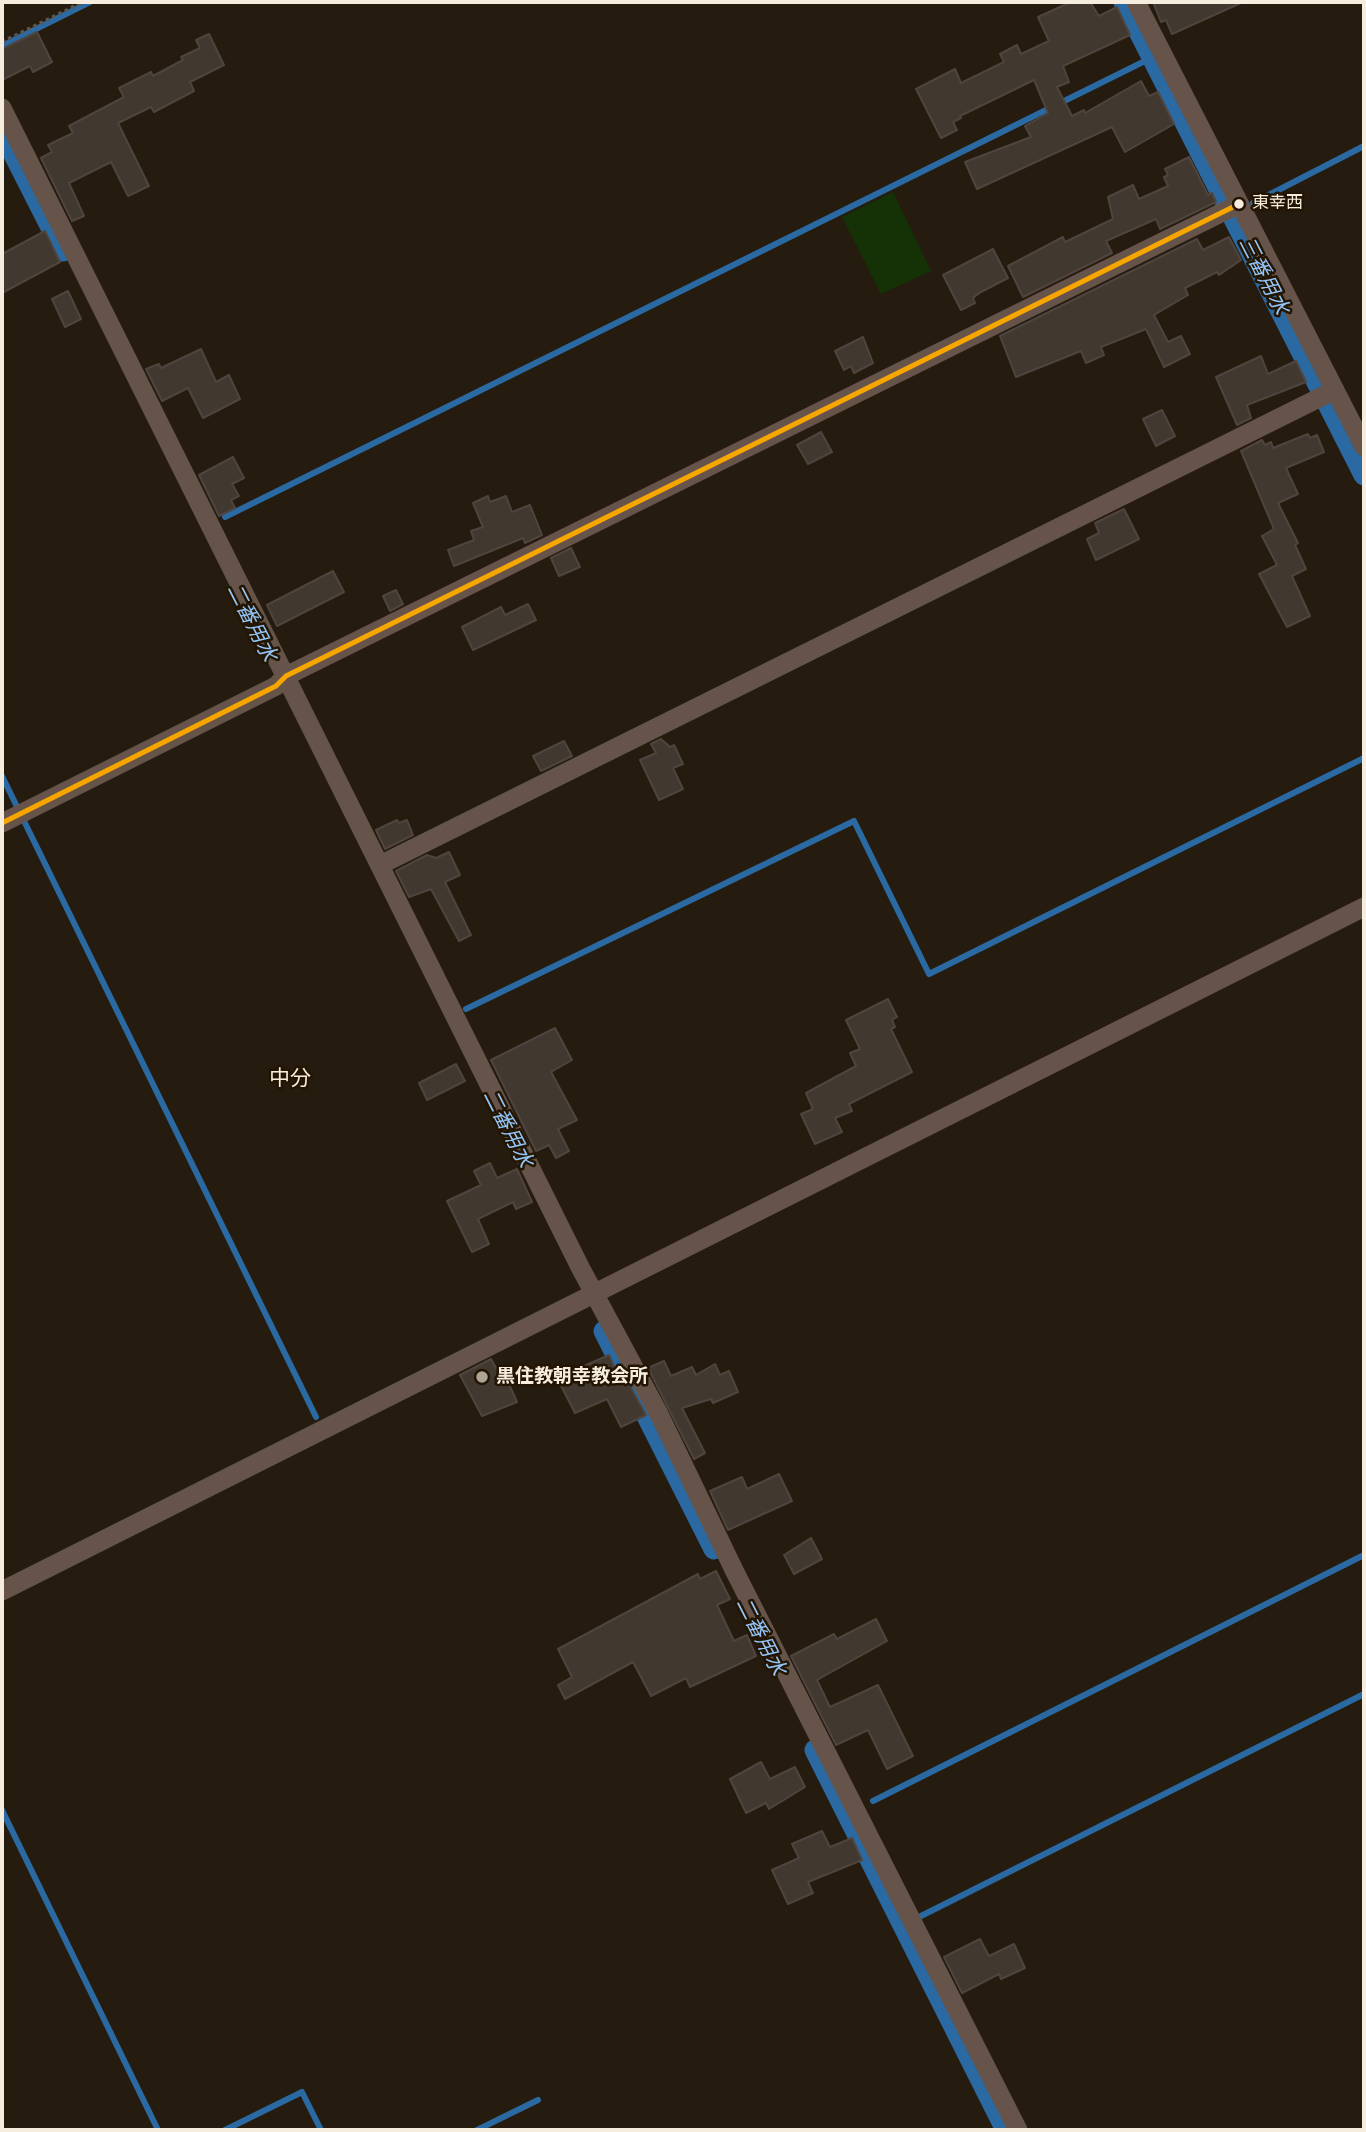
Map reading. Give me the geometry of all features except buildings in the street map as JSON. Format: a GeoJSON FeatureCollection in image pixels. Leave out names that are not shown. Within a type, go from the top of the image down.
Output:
{"type":"FeatureCollection","features":[{"type":"Feature","properties":{"kind":"street"},"geometry":{"type":"LineString","coordinates":[[1136,2],[1231,208],[1327,394],[1364,447]]}},
{"type":"Feature","properties":{"kind":"street"},"geometry":{"type":"LineString","coordinates":[[2,108],[282,680],[380,865],[590,1295],[653,1409],[659,1414],[1018,2130]]}},
{"type":"Feature","properties":{"kind":"street"},"geometry":{"type":"LineString","coordinates":[[14,817],[282,680],[1231,208]]}},
{"type":"Feature","properties":{"kind":"street"},"geometry":{"type":"LineString","coordinates":[[380,865],[1327,394]]}},
{"type":"Feature","properties":{"kind":"street"},"geometry":{"type":"LineString","coordinates":[[2,1591],[1364,907]]}},
{"type":"Feature","properties":{"kind":"path"},"geometry":{"type":"LineString","coordinates":[[2,42],[83,2]]}},
{"type":"Feature","properties":{"kind":"green space"},"geometry":{"type":"Polygon","coordinates":[[[893,192],[931,271],[881,294],[842,217],[893,192]]]}},
{"type":"Feature","properties":{"kind":"waterway"},"geometry":{"type":"LineString","coordinates":[[2,46],[90,2]]}},
{"type":"Feature","properties":{"kind":"waterway","name":"三番用水"},"geometry":{"type":"LineString","coordinates":[[1124,2],[1364,475]]}},
{"type":"Feature","properties":{"kind":"waterway"},"geometry":{"type":"LineString","coordinates":[[225,517],[1153,57]]}},
{"type":"Feature","properties":{"kind":"waterway","name":"二番用水"},"geometry":{"type":"LineString","coordinates":[[2,131],[63,251]]}},
{"type":"Feature","properties":{"kind":"waterway"},"geometry":{"type":"LineString","coordinates":[[1253,203],[1364,146]]}},
{"type":"Feature","properties":{"kind":"waterway"},"geometry":{"type":"LineString","coordinates":[[466,1009],[854,821],[929,974],[1364,758]]}},
{"type":"Feature","properties":{"kind":"waterway"},"geometry":{"type":"LineString","coordinates":[[2,776],[316,1417]]}},
{"type":"Feature","properties":{"kind":"waterway","name":"二番用水"},"geometry":{"type":"LineString","coordinates":[[604,1331],[714,1549]]}},
{"type":"Feature","properties":{"kind":"waterway"},"geometry":{"type":"LineString","coordinates":[[873,1801],[1364,1555]]}},
{"type":"Feature","properties":{"kind":"waterway"},"geometry":{"type":"LineString","coordinates":[[915,1919],[1364,1694]]}},
{"type":"Feature","properties":{"kind":"waterway","name":"二番用水"},"geometry":{"type":"LineString","coordinates":[[815,1750],[1006,2130]]}},
{"type":"Feature","properties":{"kind":"waterway"},"geometry":{"type":"LineString","coordinates":[[2,1810],[158,2130]]}},
{"type":"Feature","properties":{"kind":"waterway"},"geometry":{"type":"LineString","coordinates":[[225,2130],[302,2092],[321,2130]]}},
{"type":"Feature","properties":{"kind":"waterway"},"geometry":{"type":"LineString","coordinates":[[477,2130],[538,2100]]}},
{"type":"Feature","properties":{"kind":"transit line"},"geometry":{"type":"LineString","coordinates":[[2,823],[276,686],[286,676],[1239,204]]}},
{"type":"Feature","properties":{"kind":"place","name":"東幸西"},"geometry":{"type":"Point","coordinates":[1239,204]}},
{"type":"Feature","properties":{"kind":"place","name":"黒住教朝幸教会所"},"geometry":{"type":"Point","coordinates":[482,1377]}},
{"type":"Feature","properties":{"kind":"district","name":"中分"},"geometry":{"type":"Point","coordinates":[290,1079]}}]}
